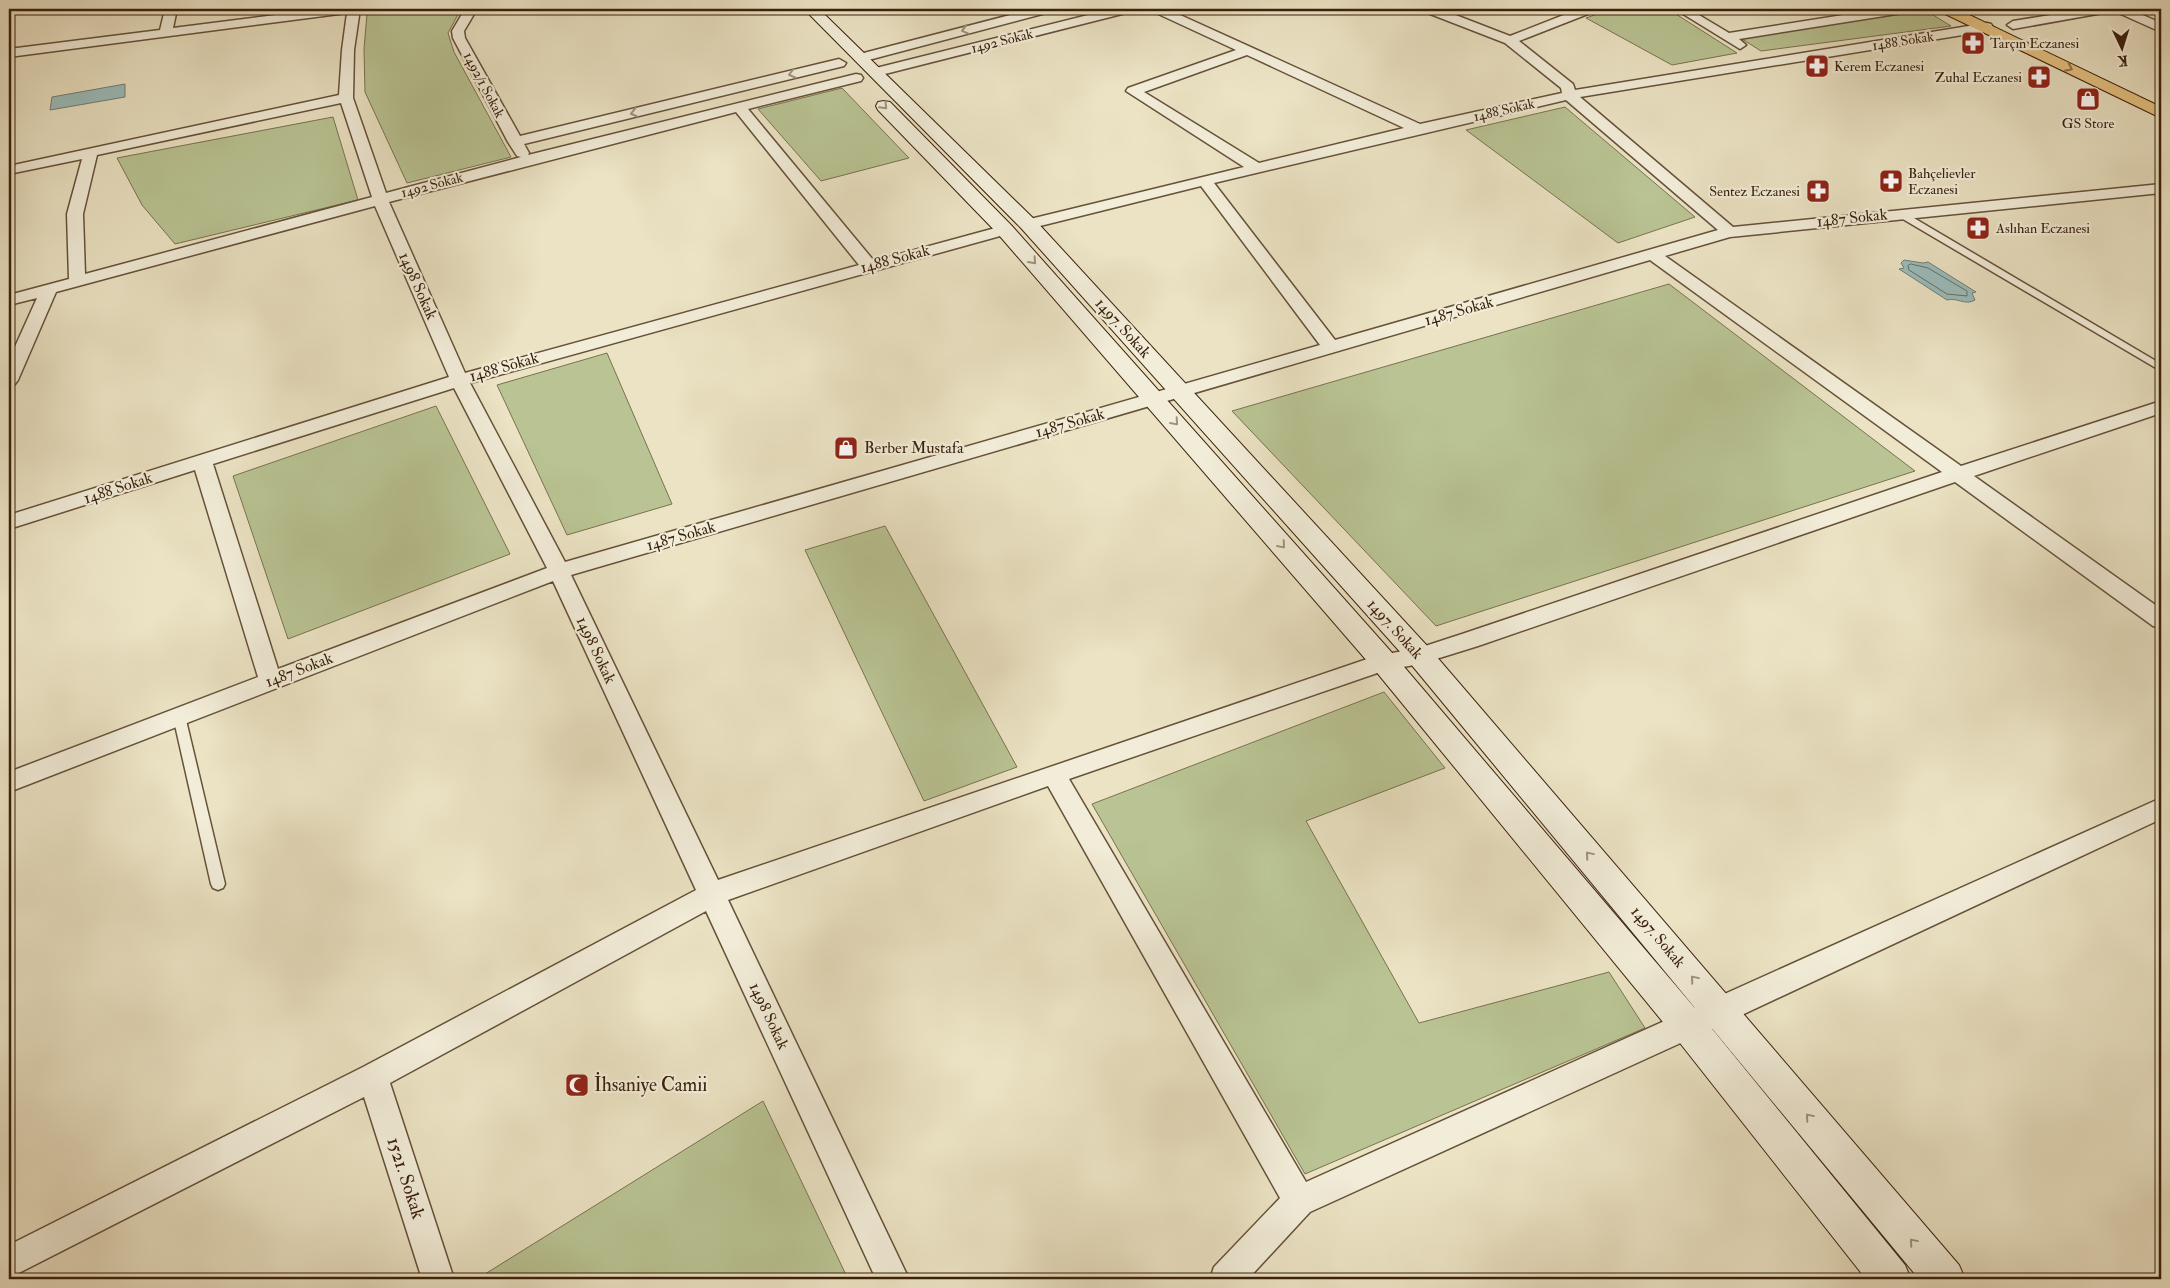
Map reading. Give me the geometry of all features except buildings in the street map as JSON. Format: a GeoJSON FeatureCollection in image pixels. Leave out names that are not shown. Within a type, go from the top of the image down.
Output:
{"type":"FeatureCollection","features":[{"type":"Feature","properties":{"kind":"main road"},"geometry":{"type":"LineString","coordinates":[[1946,9],[1987,27],[2161,113]]}},
{"type":"Feature","properties":{"kind":"main road"},"geometry":{"type":"LineString","coordinates":[[1977,9],[2135,83]]}},
{"type":"Feature","properties":{"kind":"street"},"geometry":{"type":"LineString","coordinates":[[165,33],[171,9]]}},
{"type":"Feature","properties":{"kind":"street"},"geometry":{"type":"LineString","coordinates":[[9,53],[350,9]]}},
{"type":"Feature","properties":{"kind":"street","name":"1498 Sokak"},"geometry":{"type":"LineString","coordinates":[[354,9],[348,50],[346,98],[380,199],[459,380],[559,571],[893,1279]]}},
{"type":"Feature","properties":{"kind":"street","name":"1492/1 Sokak"},"geometry":{"type":"LineString","coordinates":[[471,9],[458,31],[459,38],[515,142],[527,160]]}},
{"type":"Feature","properties":{"kind":"street","name":"1497. Sokak"},"geometry":{"type":"LineString","coordinates":[[789,9],[859,68],[1181,392],[1420,656],[1721,1011],[1944,1279]]}},
{"type":"Feature","properties":{"kind":"street","name":"1497. Sokak"},"geometry":{"type":"LineString","coordinates":[[811,9],[859,68]]}},
{"type":"Feature","properties":{"kind":"street","name":"1492 Sokak"},"geometry":{"type":"LineString","coordinates":[[9,300],[380,199],[739,106],[1046,9]]}},
{"type":"Feature","properties":{"kind":"street","name":"1492 Sokak"},"geometry":{"type":"LineString","coordinates":[[515,142],[1126,9]]}},
{"type":"Feature","properties":{"kind":"street"},"geometry":{"type":"LineString","coordinates":[[1158,9],[1418,129]]}},
{"type":"Feature","properties":{"kind":"street"},"geometry":{"type":"LineString","coordinates":[[1429,9],[1510,40],[1568,87],[1568,95],[1729,232]]}},
{"type":"Feature","properties":{"kind":"street"},"geometry":{"type":"LineString","coordinates":[[1510,40],[1589,9]]}},
{"type":"Feature","properties":{"kind":"street"},"geometry":{"type":"LineString","coordinates":[[1681,9],[1768,62]]}},
{"type":"Feature","properties":{"kind":"street"},"geometry":{"type":"LineString","coordinates":[[1727,37],[1903,9]]}},
{"type":"Feature","properties":{"kind":"street"},"geometry":{"type":"LineString","coordinates":[[2013,25],[2109,9]]}},
{"type":"Feature","properties":{"kind":"street"},"geometry":{"type":"LineString","coordinates":[[2119,9],[2161,28]]}},
{"type":"Feature","properties":{"kind":"street","name":"1488 Sokak"},"geometry":{"type":"LineString","coordinates":[[9,522],[459,380],[869,266],[1017,227],[1418,129],[1568,95],[1987,27]]}},
{"type":"Feature","properties":{"kind":"street"},"geometry":{"type":"LineString","coordinates":[[1248,50],[1133,91],[1256,168]]}},
{"type":"Feature","properties":{"kind":"street"},"geometry":{"type":"LineString","coordinates":[[9,170],[346,98]]}},
{"type":"Feature","properties":{"kind":"street"},"geometry":{"type":"LineString","coordinates":[[739,106],[869,266]]}},
{"type":"Feature","properties":{"kind":"street"},"geometry":{"type":"LineString","coordinates":[[77,280],[75,214],[91,152]]}},
{"type":"Feature","properties":{"kind":"street"},"geometry":{"type":"LineString","coordinates":[[1205,181],[1332,348]]}},
{"type":"Feature","properties":{"kind":"street","name":"1487 Sokak"},"geometry":{"type":"LineString","coordinates":[[9,782],[270,680],[559,571],[1729,232],[1899,213],[2161,188]]}},
{"type":"Feature","properties":{"kind":"street","name":"1497. Sokak"},"geometry":{"type":"LineString","coordinates":[[1017,227],[1155,399],[1384,662],[1688,1026],[1891,1279]]}},
{"type":"Feature","properties":{"kind":"street"},"geometry":{"type":"LineString","coordinates":[[1653,254],[2161,620]]}},
{"type":"Feature","properties":{"kind":"street"},"geometry":{"type":"LineString","coordinates":[[9,380],[16,348],[49,289]]}},
{"type":"Feature","properties":{"kind":"street"},"geometry":{"type":"LineString","coordinates":[[9,1262],[373,1077],[712,894],[1054,774],[1384,662],[1420,656],[1958,474],[2161,408]]}},
{"type":"Feature","properties":{"kind":"street"},"geometry":{"type":"LineString","coordinates":[[202,461],[270,680]]}},
{"type":"Feature","properties":{"kind":"street"},"geometry":{"type":"LineString","coordinates":[[1054,774],[1299,1201]]}},
{"type":"Feature","properties":{"kind":"street"},"geometry":{"type":"LineString","coordinates":[[1226,1279],[1299,1201],[1721,1011],[2161,808]]}},
{"type":"Feature","properties":{"kind":"street","name":"1521. Sokak"},"geometry":{"type":"LineString","coordinates":[[373,1077],[438,1279]]}},
{"type":"Feature","properties":{"kind":"lane"},"geometry":{"type":"LineString","coordinates":[[1899,213],[2161,368]]}},
{"type":"Feature","properties":{"kind":"lane"},"geometry":{"type":"LineString","coordinates":[[179,716],[218,884]]}},
{"type":"Feature","properties":{"kind":"green space"},"geometry":{"type":"Polygon","coordinates":[[[395,9],[461,9],[448,33],[454,52],[511,157],[407,183],[365,92],[364,49],[367,14],[395,9]]]}},
{"type":"Feature","properties":{"kind":"green space"},"geometry":{"type":"Polygon","coordinates":[[[1611,9],[1668,9],[1737,53],[1672,65],[1586,18],[1611,9]]]}},
{"type":"Feature","properties":{"kind":"green space"},"geometry":{"type":"Polygon","coordinates":[[[1925,10],[1951,26],[1761,51],[1742,39],[1925,10]]]}},
{"type":"Feature","properties":{"kind":"green space"},"geometry":{"type":"Polygon","coordinates":[[[842,88],[909,158],[821,181],[758,109],[842,88]]]}},
{"type":"Feature","properties":{"kind":"green space"},"geometry":{"type":"Polygon","coordinates":[[[1565,107],[1695,217],[1618,243],[1466,130],[1565,107]]]}},
{"type":"Feature","properties":{"kind":"green space"},"geometry":{"type":"Polygon","coordinates":[[[333,117],[358,200],[175,244],[142,205],[117,158],[333,117]]]}},
{"type":"Feature","properties":{"kind":"green space"},"geometry":{"type":"Polygon","coordinates":[[[1669,284],[1915,471],[1436,626],[1232,411],[1669,284]]]}},
{"type":"Feature","properties":{"kind":"green space"},"geometry":{"type":"Polygon","coordinates":[[[607,353],[672,504],[567,535],[497,385],[607,353]]]}},
{"type":"Feature","properties":{"kind":"green space"},"geometry":{"type":"Polygon","coordinates":[[[436,406],[510,554],[288,639],[233,476],[436,406]]]}},
{"type":"Feature","properties":{"kind":"green space"},"geometry":{"type":"Polygon","coordinates":[[[885,526],[1017,767],[924,801],[805,550],[885,526]]]}},
{"type":"Feature","properties":{"kind":"green space"},"geometry":{"type":"Polygon","coordinates":[[[1384,692],[1445,768],[1306,821],[1419,1023],[1609,972],[1645,1028],[1305,1174],[1092,804],[1384,692]]]}},
{"type":"Feature","properties":{"kind":"green space"},"geometry":{"type":"Polygon","coordinates":[[[763,1101],[848,1279],[477,1279],[763,1101]]]}},
{"type":"Feature","properties":{"kind":"water"},"geometry":{"type":"Polygon","coordinates":[[[125,84],[125,97],[50,110],[52,97],[125,84]]]}},
{"type":"Feature","properties":{"kind":"water"},"geometry":{"type":"Polygon","coordinates":[[[1904,260],[1928,262],[1976,292],[1972,293],[1975,300],[1968,302],[1947,300],[1899,269],[1904,268],[1901,263],[1904,260]]]}},
{"type":"Feature","properties":{"kind":"place","name":"Tarçın Eczanesi"},"geometry":{"type":"Point","coordinates":[1973,43]}},
{"type":"Feature","properties":{"kind":"place","name":"Kerem Eczanesi"},"geometry":{"type":"Point","coordinates":[1817,66]}},
{"type":"Feature","properties":{"kind":"place","name":"Zuhal Eczanesi"},"geometry":{"type":"Point","coordinates":[2039,77]}},
{"type":"Feature","properties":{"kind":"place","name":"GS Store"},"geometry":{"type":"Point","coordinates":[2088,99]}},
{"type":"Feature","properties":{"kind":"place","name":"Bahçelievler Eczanesi"},"geometry":{"type":"Point","coordinates":[1891,181]}},
{"type":"Feature","properties":{"kind":"place","name":"Sentez Eczanesi"},"geometry":{"type":"Point","coordinates":[1818,191]}},
{"type":"Feature","properties":{"kind":"place","name":"Aslıhan Eczanesi"},"geometry":{"type":"Point","coordinates":[1978,228]}},
{"type":"Feature","properties":{"kind":"place","name":"Berber Mustafa"},"geometry":{"type":"Point","coordinates":[846,448]}},
{"type":"Feature","properties":{"kind":"place","name":"İhsaniye Camii"},"geometry":{"type":"Point","coordinates":[577,1085]}}]}
